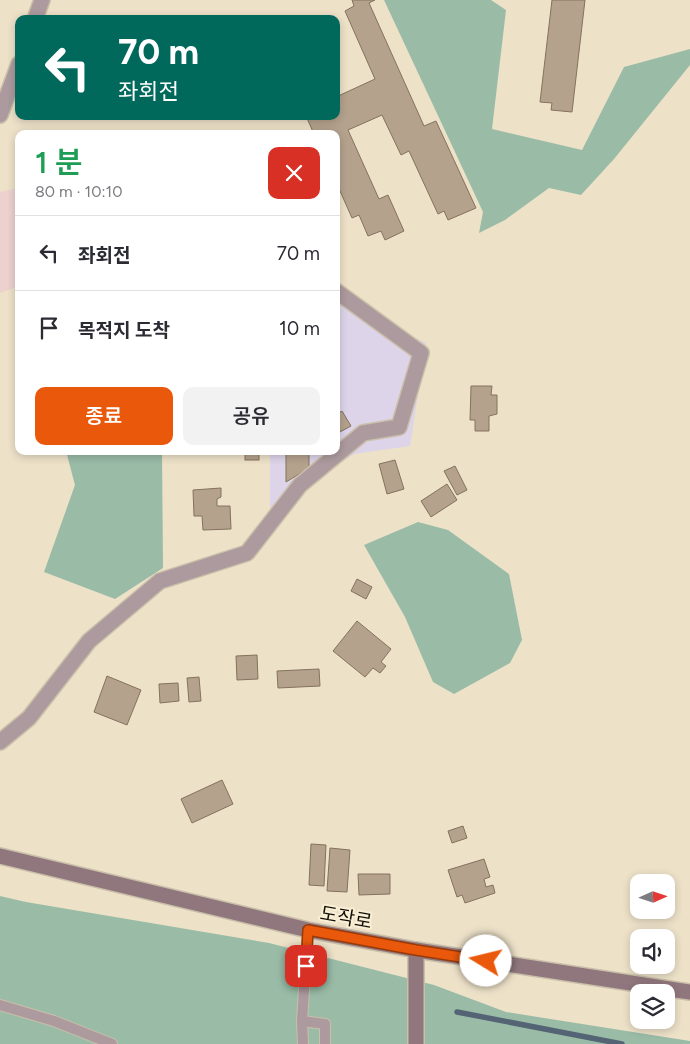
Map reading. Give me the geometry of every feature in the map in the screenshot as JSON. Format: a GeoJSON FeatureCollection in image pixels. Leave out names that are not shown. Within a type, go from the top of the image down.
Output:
{"type":"FeatureCollection","features":[{"type":"Feature","properties":{"kind":"street"},"geometry":{"type":"LineString","coordinates":[[36,15],[42,0]]}},
{"type":"Feature","properties":{"kind":"street"},"geometry":{"type":"LineString","coordinates":[[0,115],[15,75]]}},
{"type":"Feature","properties":{"kind":"street"},"geometry":{"type":"LineString","coordinates":[[340,294],[421,353],[399,427],[363,433],[340,452]]}},
{"type":"Feature","properties":{"kind":"street"},"geometry":{"type":"LineString","coordinates":[[0,742],[29,718],[89,640],[160,581],[247,553],[300,485],[336,455]]}},
{"type":"Feature","properties":{"kind":"street","name":"도작로"},"geometry":{"type":"LineString","coordinates":[[0,856],[308,930],[416,950],[690,992]]}},
{"type":"Feature","properties":{"kind":"street"},"geometry":{"type":"LineString","coordinates":[[416,950],[416,1044]]}},
{"type":"Feature","properties":{"kind":"lane"},"geometry":{"type":"LineString","coordinates":[[303,1044],[302,1021],[308,930]]}},
{"type":"Feature","properties":{"kind":"lane"},"geometry":{"type":"LineString","coordinates":[[0,1005],[54,1021],[112,1044]]}},
{"type":"Feature","properties":{"kind":"lane"},"geometry":{"type":"LineString","coordinates":[[302,1021],[325,1024],[325,1044]]}},
{"type":"Feature","properties":{"kind":"shaded area"},"geometry":{"type":"Polygon","coordinates":[[[15,189],[15,287],[0,293],[0,192],[15,189]]]}},
{"type":"Feature","properties":{"kind":"shaded area"},"geometry":{"type":"Polygon","coordinates":[[[340,303],[426,343],[410,446],[354,454],[270,508],[270,455],[340,455],[340,303]]]}},
{"type":"Feature","properties":{"kind":"green space"},"geometry":{"type":"Polygon","coordinates":[[[384,0],[491,0],[506,10],[492,129],[582,150],[624,67],[690,49],[690,65],[614,159],[581,195],[549,188],[505,220],[479,233],[483,212],[384,0]]]}},
{"type":"Feature","properties":{"kind":"green space"},"geometry":{"type":"Polygon","coordinates":[[[67,455],[162,455],[163,568],[115,599],[44,572],[75,485],[67,455]]]}},
{"type":"Feature","properties":{"kind":"green space"},"geometry":{"type":"Polygon","coordinates":[[[418,522],[448,530],[509,574],[522,640],[510,663],[454,694],[433,682],[405,617],[364,545],[418,522]]]}},
{"type":"Feature","properties":{"kind":"green space"},"geometry":{"type":"Polygon","coordinates":[[[0,896],[269,943],[434,985],[506,1012],[690,1041],[690,1044],[0,1044],[0,896]]]}},
{"type":"Feature","properties":{"kind":"building"},"geometry":{"type":"Polygon","coordinates":[[[352,0],[375,0],[369,3],[424,126],[436,121],[476,208],[448,220],[444,211],[438,214],[409,151],[401,155],[382,115],[348,130],[379,199],[388,195],[404,231],[385,240],[381,231],[368,236],[359,215],[352,218],[340,191],[340,130],[312,130],[308,120],[340,120],[340,95],[375,79],[345,11],[354,6],[352,0]]]}},
{"type":"Feature","properties":{"kind":"building"},"geometry":{"type":"Polygon","coordinates":[[[552,0],[585,0],[572,112],[551,110],[552,103],[540,102],[552,0]]]}},
{"type":"Feature","properties":{"kind":"building"},"geometry":{"type":"Polygon","coordinates":[[[471,386],[492,386],[491,395],[497,395],[497,414],[489,416],[489,431],[475,431],[475,420],[470,420],[471,386]]]}},
{"type":"Feature","properties":{"kind":"building"},"geometry":{"type":"Polygon","coordinates":[[[342,411],[351,426],[340,432],[340,412],[342,411]]]}},
{"type":"Feature","properties":{"kind":"building"},"geometry":{"type":"Polygon","coordinates":[[[245,455],[259,455],[259,460],[245,460],[245,455]]]}},
{"type":"Feature","properties":{"kind":"building"},"geometry":{"type":"Polygon","coordinates":[[[286,455],[309,455],[309,468],[286,482],[286,455]]]}},
{"type":"Feature","properties":{"kind":"building"},"geometry":{"type":"Polygon","coordinates":[[[395,460],[404,489],[387,494],[379,464],[395,460]]]}},
{"type":"Feature","properties":{"kind":"building"},"geometry":{"type":"Polygon","coordinates":[[[455,466],[467,490],[457,495],[444,471],[455,466]]]}},
{"type":"Feature","properties":{"kind":"building"},"geometry":{"type":"Polygon","coordinates":[[[447,484],[457,500],[431,517],[421,501],[447,484]]]}},
{"type":"Feature","properties":{"kind":"building"},"geometry":{"type":"Polygon","coordinates":[[[221,488],[221,497],[217,499],[217,506],[230,506],[231,529],[203,530],[202,516],[194,516],[193,490],[221,488]]]}},
{"type":"Feature","properties":{"kind":"building"},"geometry":{"type":"Polygon","coordinates":[[[357,579],[372,587],[366,599],[351,591],[357,579]]]}},
{"type":"Feature","properties":{"kind":"building"},"geometry":{"type":"Polygon","coordinates":[[[357,621],[391,649],[381,662],[386,666],[380,673],[373,668],[365,677],[333,651],[357,621]]]}},
{"type":"Feature","properties":{"kind":"building"},"geometry":{"type":"Polygon","coordinates":[[[257,655],[258,679],[237,680],[236,656],[257,655]]]}},
{"type":"Feature","properties":{"kind":"building"},"geometry":{"type":"Polygon","coordinates":[[[319,669],[320,686],[278,688],[277,671],[319,669]]]}},
{"type":"Feature","properties":{"kind":"building"},"geometry":{"type":"Polygon","coordinates":[[[107,676],[141,690],[127,725],[94,712],[107,676]]]}},
{"type":"Feature","properties":{"kind":"building"},"geometry":{"type":"Polygon","coordinates":[[[199,677],[201,701],[189,702],[187,678],[199,677]]]}},
{"type":"Feature","properties":{"kind":"building"},"geometry":{"type":"Polygon","coordinates":[[[178,683],[179,701],[160,703],[159,684],[178,683]]]}},
{"type":"Feature","properties":{"kind":"building"},"geometry":{"type":"Polygon","coordinates":[[[222,780],[233,804],[192,823],[181,799],[222,780]]]}},
{"type":"Feature","properties":{"kind":"building"},"geometry":{"type":"Polygon","coordinates":[[[463,826],[467,838],[452,843],[448,831],[463,826]]]}},
{"type":"Feature","properties":{"kind":"building"},"geometry":{"type":"Polygon","coordinates":[[[311,844],[326,845],[324,886],[309,885],[311,844]]]}},
{"type":"Feature","properties":{"kind":"building"},"geometry":{"type":"Polygon","coordinates":[[[330,848],[350,850],[347,892],[327,891],[330,848]]]}},
{"type":"Feature","properties":{"kind":"building"},"geometry":{"type":"Polygon","coordinates":[[[484,859],[490,877],[484,879],[486,887],[493,885],[495,893],[465,903],[462,895],[457,897],[448,870],[484,859]]]}},
{"type":"Feature","properties":{"kind":"building"},"geometry":{"type":"Polygon","coordinates":[[[358,874],[390,874],[390,894],[359,895],[358,874]]]}},
{"type":"Feature","properties":{"kind":"waterway"},"geometry":{"type":"LineString","coordinates":[[457,1012],[622,1044]]}},
{"type":"Feature","properties":{"kind":"route"},"geometry":{"type":"LineString","coordinates":[[306,966],[308,930],[486,961]]}}]}
